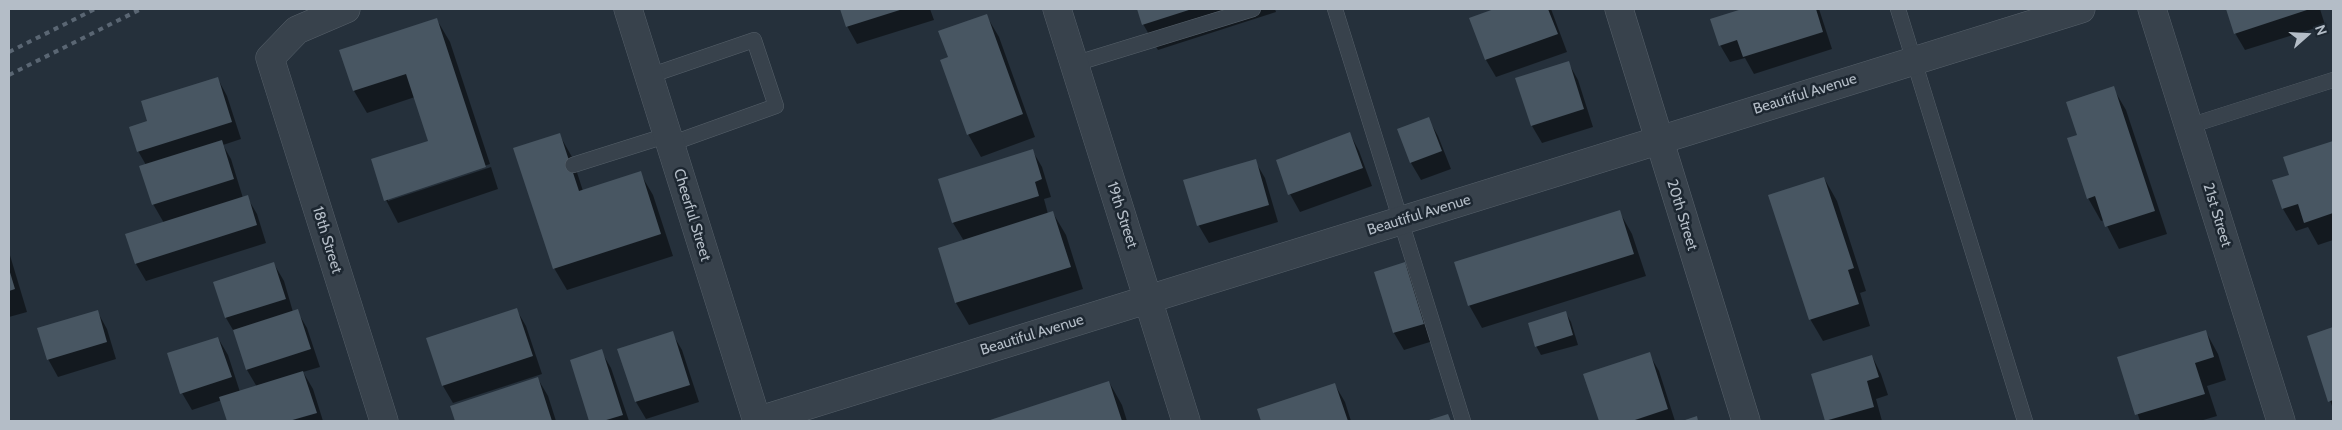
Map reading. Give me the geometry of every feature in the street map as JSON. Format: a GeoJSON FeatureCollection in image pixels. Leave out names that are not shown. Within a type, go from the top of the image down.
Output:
{"type":"FeatureCollection","features":[{"type":"Feature","properties":{"kind":"street","name":"18th Street"},"geometry":{"type":"LineString","coordinates":[[346,9],[296,30],[270,58],[384,421]]}},
{"type":"Feature","properties":{"kind":"street","name":"Cheerful Street"},"geometry":{"type":"LineString","coordinates":[[628,9],[757,421]]}},
{"type":"Feature","properties":{"kind":"street","name":"19th Street"},"geometry":{"type":"LineString","coordinates":[[1057,9],[1186,421]]}},
{"type":"Feature","properties":{"kind":"street","name":"20th Street"},"geometry":{"type":"LineString","coordinates":[[1619,9],[1746,421]]}},
{"type":"Feature","properties":{"kind":"street","name":"Beautiful Avenue"},"geometry":{"type":"LineString","coordinates":[[757,421],[2081,9]]}},
{"type":"Feature","properties":{"kind":"street","name":"21st Street"},"geometry":{"type":"LineString","coordinates":[[2152,9],[2281,421]]}},
{"type":"Feature","properties":{"kind":"lane"},"geometry":{"type":"LineString","coordinates":[[1074,64],[1253,9]]}},
{"type":"Feature","properties":{"kind":"lane"},"geometry":{"type":"LineString","coordinates":[[1335,9],[1463,421]]}},
{"type":"Feature","properties":{"kind":"lane"},"geometry":{"type":"LineString","coordinates":[[1898,9],[2025,421]]}},
{"type":"Feature","properties":{"kind":"lane"},"geometry":{"type":"LineString","coordinates":[[574,165],[669,139],[776,106],[754,40],[649,76]]}},
{"type":"Feature","properties":{"kind":"lane"},"geometry":{"type":"LineString","coordinates":[[2189,126],[2333,80]]}},
{"type":"Feature","properties":{"kind":"building"},"geometry":{"type":"Polygon","coordinates":[[[840,9],[903,9],[846,27],[840,9]]]}},
{"type":"Feature","properties":{"kind":"building"},"geometry":{"type":"Polygon","coordinates":[[[1137,9],[1192,9],[1142,25],[1137,9]]]}},
{"type":"Feature","properties":{"kind":"building"},"geometry":{"type":"Polygon","coordinates":[[[1494,9],[1548,9],[1558,34],[1485,60],[1469,18],[1494,9]]]}},
{"type":"Feature","properties":{"kind":"building"},"geometry":{"type":"Polygon","coordinates":[[[1742,9],[1816,9],[1823,32],[1743,57],[1737,40],[1719,46],[1710,19],[1742,9]]]}},
{"type":"Feature","properties":{"kind":"building"},"geometry":{"type":"Polygon","coordinates":[[[2226,9],[2310,9],[2234,34],[2226,9]]]}},
{"type":"Feature","properties":{"kind":"building"},"geometry":{"type":"Polygon","coordinates":[[[987,14],[1023,114],[967,135],[940,60],[948,57],[938,31],[987,14]]]}},
{"type":"Feature","properties":{"kind":"building"},"geometry":{"type":"Polygon","coordinates":[[[437,18],[486,167],[384,201],[371,159],[428,141],[406,74],[353,91],[339,50],[437,18]]]}},
{"type":"Feature","properties":{"kind":"building"},"geometry":{"type":"Polygon","coordinates":[[[1569,61],[1584,109],[1531,126],[1515,78],[1569,61]]]}},
{"type":"Feature","properties":{"kind":"building"},"geometry":{"type":"Polygon","coordinates":[[[218,77],[232,122],[137,152],[129,127],[147,121],[141,101],[218,77]]]}},
{"type":"Feature","properties":{"kind":"building"},"geometry":{"type":"Polygon","coordinates":[[[2114,86],[2155,211],[2105,227],[2095,196],[2087,199],[2067,138],[2077,135],[2066,102],[2114,86]]]}},
{"type":"Feature","properties":{"kind":"building"},"geometry":{"type":"Polygon","coordinates":[[[1429,117],[1442,151],[1410,163],[1397,129],[1429,117]]]}},
{"type":"Feature","properties":{"kind":"building"},"geometry":{"type":"Polygon","coordinates":[[[1350,132],[1363,168],[1288,195],[1276,160],[1350,132]]]}},
{"type":"Feature","properties":{"kind":"building"},"geometry":{"type":"Polygon","coordinates":[[[560,133],[579,191],[641,171],[661,234],[553,269],[513,148],[560,133]]]}},
{"type":"Feature","properties":{"kind":"building"},"geometry":{"type":"Polygon","coordinates":[[[222,140],[234,179],[152,205],[139,166],[222,140]]]}},
{"type":"Feature","properties":{"kind":"building"},"geometry":{"type":"Polygon","coordinates":[[[2333,141],[2333,213],[2304,223],[2298,204],[2282,209],[2272,180],[2289,175],[2283,157],[2333,141]]]}},
{"type":"Feature","properties":{"kind":"building"},"geometry":{"type":"Polygon","coordinates":[[[1033,149],[1042,179],[1035,182],[1039,196],[952,223],[938,179],[1033,149]]]}},
{"type":"Feature","properties":{"kind":"building"},"geometry":{"type":"Polygon","coordinates":[[[1256,159],[1269,205],[1197,226],[1183,180],[1256,159]]]}},
{"type":"Feature","properties":{"kind":"building"},"geometry":{"type":"Polygon","coordinates":[[[1824,177],[1854,268],[1848,270],[1859,304],[1809,320],[1768,195],[1824,177]]]}},
{"type":"Feature","properties":{"kind":"building"},"geometry":{"type":"Polygon","coordinates":[[[248,195],[257,225],[135,264],[125,234],[248,195]]]}},
{"type":"Feature","properties":{"kind":"building"},"geometry":{"type":"Polygon","coordinates":[[[1620,210],[1634,254],[1468,306],[1454,262],[1620,210]]]}},
{"type":"Feature","properties":{"kind":"building"},"geometry":{"type":"Polygon","coordinates":[[[1053,211],[1071,267],[955,303],[938,248],[1053,211]]]}},
{"type":"Feature","properties":{"kind":"building"},"geometry":{"type":"Polygon","coordinates":[[[274,262],[286,299],[225,318],[213,282],[274,262]]]}},
{"type":"Feature","properties":{"kind":"building"},"geometry":{"type":"Polygon","coordinates":[[[1405,262],[1424,324],[1393,333],[1374,272],[1405,262]]]}},
{"type":"Feature","properties":{"kind":"building"},"geometry":{"type":"Polygon","coordinates":[[[9,269],[15,289],[9,291],[9,269]]]}},
{"type":"Feature","properties":{"kind":"building"},"geometry":{"type":"Polygon","coordinates":[[[517,308],[533,356],[442,386],[426,338],[517,308]]]}},
{"type":"Feature","properties":{"kind":"building"},"geometry":{"type":"Polygon","coordinates":[[[298,309],[311,349],[246,370],[233,330],[298,309]]]}},
{"type":"Feature","properties":{"kind":"building"},"geometry":{"type":"Polygon","coordinates":[[[98,310],[107,342],[47,360],[37,328],[98,310]]]}},
{"type":"Feature","properties":{"kind":"building"},"geometry":{"type":"Polygon","coordinates":[[[1566,311],[1573,335],[1535,347],[1528,323],[1566,311]]]}},
{"type":"Feature","properties":{"kind":"building"},"geometry":{"type":"Polygon","coordinates":[[[2333,327],[2333,400],[2328,402],[2307,336],[2333,327]]]}},
{"type":"Feature","properties":{"kind":"building"},"geometry":{"type":"Polygon","coordinates":[[[2206,330],[2214,357],[2195,363],[2205,394],[2135,415],[2117,357],[2206,330]]]}},
{"type":"Feature","properties":{"kind":"building"},"geometry":{"type":"Polygon","coordinates":[[[673,331],[690,385],[635,402],[617,349],[673,331]]]}},
{"type":"Feature","properties":{"kind":"building"},"geometry":{"type":"Polygon","coordinates":[[[218,337],[232,377],[180,394],[167,353],[218,337]]]}},
{"type":"Feature","properties":{"kind":"building"},"geometry":{"type":"Polygon","coordinates":[[[602,349],[623,415],[603,421],[589,421],[570,360],[602,349]]]}},
{"type":"Feature","properties":{"kind":"building"},"geometry":{"type":"Polygon","coordinates":[[[1650,352],[1668,409],[1632,421],[1599,421],[1583,374],[1650,352]]]}},
{"type":"Feature","properties":{"kind":"building"},"geometry":{"type":"Polygon","coordinates":[[[1872,355],[1879,377],[1867,381],[1874,407],[1825,421],[1811,374],[1872,355]]]}},
{"type":"Feature","properties":{"kind":"building"},"geometry":{"type":"Polygon","coordinates":[[[303,371],[317,413],[289,421],[227,421],[219,397],[303,371]]]}},
{"type":"Feature","properties":{"kind":"building"},"geometry":{"type":"Polygon","coordinates":[[[538,377],[552,421],[455,421],[450,406],[538,377]]]}},
{"type":"Feature","properties":{"kind":"building"},"geometry":{"type":"Polygon","coordinates":[[[1109,381],[1122,421],[987,421],[1109,381]]]}},
{"type":"Feature","properties":{"kind":"building"},"geometry":{"type":"Polygon","coordinates":[[[1335,383],[1348,421],[1261,421],[1257,409],[1335,383]]]}},
{"type":"Feature","properties":{"kind":"building"},"geometry":{"type":"Polygon","coordinates":[[[1448,414],[1451,421],[1426,421],[1448,414]]]}},
{"type":"Feature","properties":{"kind":"building"},"geometry":{"type":"Polygon","coordinates":[[[1697,416],[1698,421],[1682,421],[1697,416]]]}},
{"type":"Feature","properties":{"kind":"railway"},"geometry":{"type":"LineString","coordinates":[[9,52],[95,9]]}},
{"type":"Feature","properties":{"kind":"railway"},"geometry":{"type":"LineString","coordinates":[[9,75],[141,9]]}}]}
